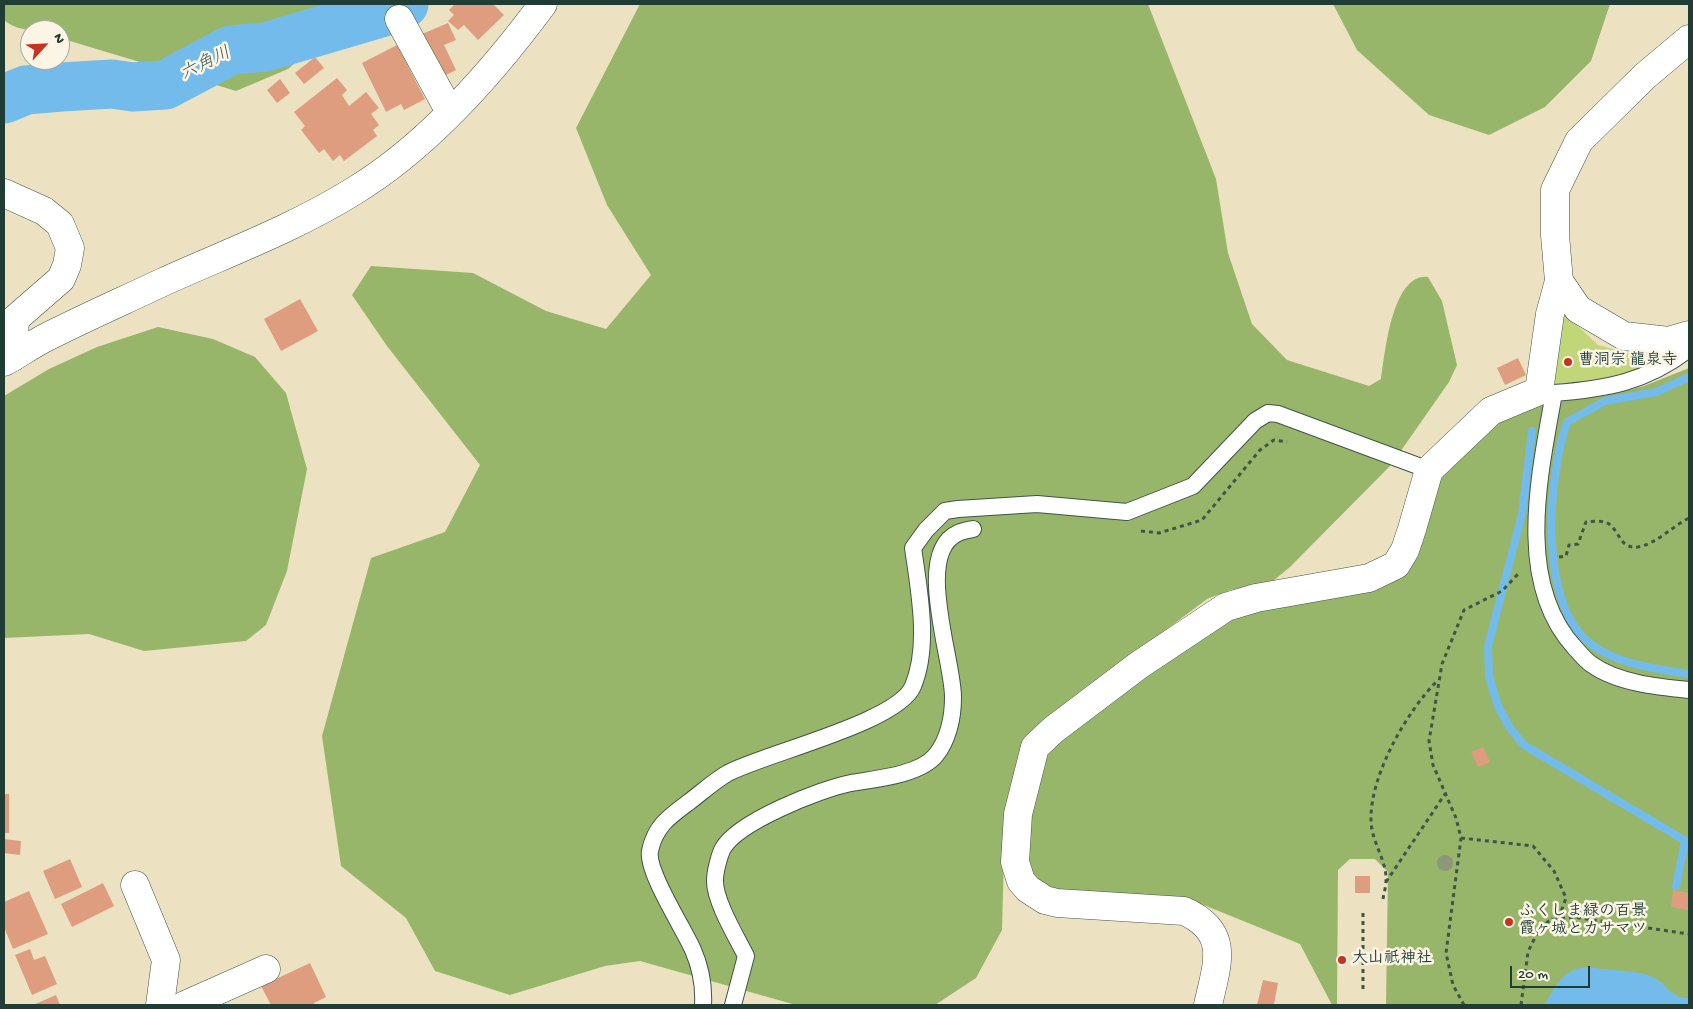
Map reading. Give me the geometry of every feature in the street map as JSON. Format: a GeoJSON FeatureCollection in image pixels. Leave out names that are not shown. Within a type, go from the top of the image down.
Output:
{"type":"FeatureCollection","features":[{"type":"Feature","properties":{"kind":"street"},"geometry":{"type":"LineString","coordinates":[[8,360],[43,339],[163,282],[259,242],[354,191],[390,166],[450,112],[509,51],[543,4]]}},
{"type":"Feature","properties":{"kind":"street"},"geometry":{"type":"LineString","coordinates":[[399,18],[450,112]]}},
{"type":"Feature","properties":{"kind":"street"},"geometry":{"type":"LineString","coordinates":[[1208,1005],[1218,958],[1218,949],[1211,930],[1195,916],[1184,911],[1056,903],[1034,894],[1021,881],[1015,862],[1018,814],[1035,747],[1053,730],[1139,665],[1226,608],[1256,598],[1369,578],[1396,565],[1405,550],[1429,470],[1491,411],[1547,392],[1550,314],[1559,281],[1555,235],[1555,190],[1580,141],[1646,76],[1689,39]]}},
{"type":"Feature","properties":{"kind":"street"},"geometry":{"type":"LineString","coordinates":[[4,193],[44,211],[60,224],[70,248],[67,265],[61,279],[15,319],[8,360]]}},
{"type":"Feature","properties":{"kind":"street"},"geometry":{"type":"LineString","coordinates":[[1559,281],[1578,309],[1624,336],[1669,341],[1689,335]]}},
{"type":"Feature","properties":{"kind":"street"},"geometry":{"type":"LineString","coordinates":[[135,885],[166,960],[160,1005]]}},
{"type":"Feature","properties":{"kind":"street"},"geometry":{"type":"LineString","coordinates":[[185,1005],[266,969]]}},
{"type":"Feature","properties":{"kind":"lane"},"geometry":{"type":"LineString","coordinates":[[1689,349],[1673,362],[1636,380],[1587,390],[1547,392],[1538,502],[1537,554],[1540,582],[1547,604],[1563,635],[1591,664],[1617,676],[1664,687],[1689,690]]}},
{"type":"Feature","properties":{"kind":"lane"},"geometry":{"type":"LineString","coordinates":[[703,1005],[704,986],[694,952],[656,877],[651,861],[649,853],[656,833],[663,821],[728,773],[872,719],[898,705],[913,688],[922,659],[918,588],[913,548],[926,530],[945,511],[1037,504],[1127,512],[1193,486],[1255,420],[1268,413],[1278,414],[1429,470]]}},
{"type":"Feature","properties":{"kind":"lane"},"geometry":{"type":"LineString","coordinates":[[733,1005],[746,956],[720,900],[715,880],[722,850],[741,830],[781,808],[845,784],[908,773],[935,756],[948,735],[954,698],[938,608],[939,557],[946,542],[957,533],[973,529]]}},
{"type":"Feature","properties":{"kind":"path"},"geometry":{"type":"LineString","coordinates":[[1463,1005],[1453,985],[1446,954],[1461,838],[1456,818],[1429,751],[1438,680],[1464,610],[1502,590],[1537,554],[1564,558],[1568,546],[1578,544],[1586,522],[1599,521],[1610,524],[1623,543],[1638,547],[1648,544],[1689,518]]}},
{"type":"Feature","properties":{"kind":"path"},"geometry":{"type":"LineString","coordinates":[[1383,899],[1386,879],[1373,838],[1370,820],[1374,790],[1386,758],[1420,698],[1438,680]]}},
{"type":"Feature","properties":{"kind":"path"},"geometry":{"type":"LineString","coordinates":[[1385,884],[1446,793]]}},
{"type":"Feature","properties":{"kind":"path"},"geometry":{"type":"LineString","coordinates":[[1461,838],[1533,846],[1554,871],[1566,898],[1561,912],[1539,929],[1532,939],[1528,952],[1521,1005]]}},
{"type":"Feature","properties":{"kind":"path"},"geometry":{"type":"LineString","coordinates":[[1363,909],[1363,989]]}},
{"type":"Feature","properties":{"kind":"path"},"geometry":{"type":"LineString","coordinates":[[1549,921],[1573,917],[1689,934]]}},
{"type":"Feature","properties":{"kind":"green space"},"geometry":{"type":"Polygon","coordinates":[[[4,4],[334,4],[335,29],[288,69],[236,91],[70,41],[70,20],[20,20],[20,28],[4,20],[4,4]]]}},
{"type":"Feature","properties":{"kind":"green space"},"geometry":{"type":"Polygon","coordinates":[[[640,4],[1148,4],[1216,179],[1228,253],[1252,324],[1287,360],[1369,386],[1381,379],[1392,317],[1398,301],[1406,288],[1416,279],[1428,277],[1442,301],[1457,365],[1449,382],[1391,465],[1290,567],[1273,581],[1230,590],[1207,599],[1034,729],[1023,748],[1005,818],[1002,930],[976,978],[935,1005],[796,1005],[640,961],[605,966],[510,995],[435,971],[406,918],[341,866],[322,736],[371,558],[445,532],[480,465],[387,346],[352,295],[371,266],[473,273],[546,311],[606,329],[651,275],[607,205],[576,128],[640,4]]]}},
{"type":"Feature","properties":{"kind":"green space"},"geometry":{"type":"Polygon","coordinates":[[[1333,4],[1610,4],[1591,61],[1545,107],[1489,135],[1429,115],[1357,50],[1333,4]]]}},
{"type":"Feature","properties":{"kind":"green space"},"geometry":{"type":"Polygon","coordinates":[[[1561,313],[1565,314],[1598,345],[1634,355],[1639,368],[1629,374],[1564,386],[1555,384],[1550,378],[1561,313]]]}},
{"type":"Feature","properties":{"kind":"green space"},"geometry":{"type":"Polygon","coordinates":[[[158,327],[213,339],[255,357],[286,393],[307,469],[287,571],[266,625],[246,641],[144,651],[89,634],[4,638],[4,396],[49,369],[97,347],[158,327]]]}},
{"type":"Feature","properties":{"kind":"green space"},"geometry":{"type":"Polygon","coordinates":[[[1689,368],[1689,1005],[1386,1005],[1388,872],[1375,859],[1350,859],[1338,870],[1337,1005],[1332,1005],[1300,944],[1189,899],[1049,889],[1035,878],[1027,862],[1027,824],[1044,754],[1059,735],[1224,623],[1253,608],[1377,585],[1443,471],[1501,420],[1530,406],[1569,399],[1603,396],[1644,386],[1689,368]]]}},
{"type":"Feature","properties":{"kind":"water"},"geometry":{"type":"Polygon","coordinates":[[[1588,967],[1636,972],[1650,976],[1677,996],[1689,998],[1689,1005],[1544,1005],[1566,974],[1579,968],[1588,967]]]}},
{"type":"Feature","properties":{"kind":"building"},"geometry":{"type":"Polygon","coordinates":[[[455,4],[493,4],[504,15],[478,40],[464,25],[458,30],[448,21],[454,15],[449,10],[455,4]]]}},
{"type":"Feature","properties":{"kind":"building"},"geometry":{"type":"Polygon","coordinates":[[[448,23],[456,40],[444,45],[456,70],[442,77],[422,34],[448,23]]]}},
{"type":"Feature","properties":{"kind":"building"},"geometry":{"type":"Polygon","coordinates":[[[397,45],[425,99],[404,110],[401,104],[386,112],[362,63],[397,45]]]}},
{"type":"Feature","properties":{"kind":"building"},"geometry":{"type":"Polygon","coordinates":[[[315,57],[324,68],[304,84],[295,73],[315,57]]]}},
{"type":"Feature","properties":{"kind":"building"},"geometry":{"type":"Polygon","coordinates":[[[337,78],[347,90],[342,95],[349,106],[366,92],[379,108],[371,114],[379,125],[373,130],[377,136],[344,161],[340,155],[333,161],[324,149],[319,153],[301,130],[305,126],[294,112],[337,78]]]}},
{"type":"Feature","properties":{"kind":"building"},"geometry":{"type":"Polygon","coordinates":[[[280,79],[290,93],[277,103],[267,90],[280,79]]]}},
{"type":"Feature","properties":{"kind":"building"},"geometry":{"type":"Polygon","coordinates":[[[300,299],[318,331],[281,351],[264,319],[300,299]]]}},
{"type":"Feature","properties":{"kind":"building"},"geometry":{"type":"Polygon","coordinates":[[[1518,358],[1526,375],[1505,385],[1497,368],[1518,358]]]}},
{"type":"Feature","properties":{"kind":"building"},"geometry":{"type":"Polygon","coordinates":[[[1483,747],[1490,762],[1478,767],[1471,752],[1483,747]]]}},
{"type":"Feature","properties":{"kind":"building"},"geometry":{"type":"Polygon","coordinates":[[[4,794],[9,794],[9,833],[4,833],[4,794]]]}},
{"type":"Feature","properties":{"kind":"building"},"geometry":{"type":"Polygon","coordinates":[[[4,839],[21,841],[20,855],[4,853],[4,839]]]}},
{"type":"Feature","properties":{"kind":"building"},"geometry":{"type":"Polygon","coordinates":[[[70,859],[82,887],[55,899],[43,871],[70,859]]]}},
{"type":"Feature","properties":{"kind":"building"},"geometry":{"type":"Polygon","coordinates":[[[1355,876],[1370,876],[1370,893],[1355,893],[1355,876]]]}},
{"type":"Feature","properties":{"kind":"building"},"geometry":{"type":"Polygon","coordinates":[[[103,883],[114,906],[72,927],[61,904],[103,883]]]}},
{"type":"Feature","properties":{"kind":"building"},"geometry":{"type":"Polygon","coordinates":[[[1673,890],[1689,893],[1689,910],[1671,907],[1673,890]]]}},
{"type":"Feature","properties":{"kind":"building"},"geometry":{"type":"Polygon","coordinates":[[[29,891],[48,934],[13,949],[4,927],[4,902],[29,891]]]}},
{"type":"Feature","properties":{"kind":"building"},"geometry":{"type":"Polygon","coordinates":[[[30,949],[34,960],[45,956],[57,984],[32,995],[15,955],[30,949]]]}},
{"type":"Feature","properties":{"kind":"building"},"geometry":{"type":"Polygon","coordinates":[[[310,963],[326,997],[314,1003],[315,1005],[271,1005],[261,986],[310,963]]]}},
{"type":"Feature","properties":{"kind":"building"},"geometry":{"type":"Polygon","coordinates":[[[1263,980],[1278,983],[1274,1004],[1277,1005],[1257,1005],[1263,980]]]}},
{"type":"Feature","properties":{"kind":"building"},"geometry":{"type":"Polygon","coordinates":[[[56,995],[60,1005],[33,1005],[56,995]]]}},
{"type":"Feature","properties":{"kind":"waterway","name":"六角川"},"geometry":{"type":"LineString","coordinates":[[4,99],[26,90],[112,84],[133,87],[165,85],[231,50],[265,47],[384,12],[404,4]]}},
{"type":"Feature","properties":{"kind":"waterway"},"geometry":{"type":"LineString","coordinates":[[1689,377],[1656,392],[1605,401],[1567,422],[1560,446],[1552,507],[1552,540],[1555,572],[1562,601],[1574,626],[1592,645],[1614,657],[1652,668],[1689,674]]}},
{"type":"Feature","properties":{"kind":"waterway"},"geometry":{"type":"LineString","coordinates":[[1532,431],[1522,514],[1488,646],[1489,676],[1498,706],[1510,728],[1524,745],[1689,843]]}},
{"type":"Feature","properties":{"kind":"waterway"},"geometry":{"type":"LineString","coordinates":[[1676,886],[1685,841]]}},
{"type":"Feature","properties":{"kind":"place","name":"曹洞宗 龍泉寺"},"geometry":{"type":"Point","coordinates":[1568,362]}},
{"type":"Feature","properties":{"kind":"place","name":"ふくしま緑の百景 霞ヶ城とカサマツ"},"geometry":{"type":"Point","coordinates":[1509,922]}},
{"type":"Feature","properties":{"kind":"place","name":"大山祇神社"},"geometry":{"type":"Point","coordinates":[1342,960]}}]}
